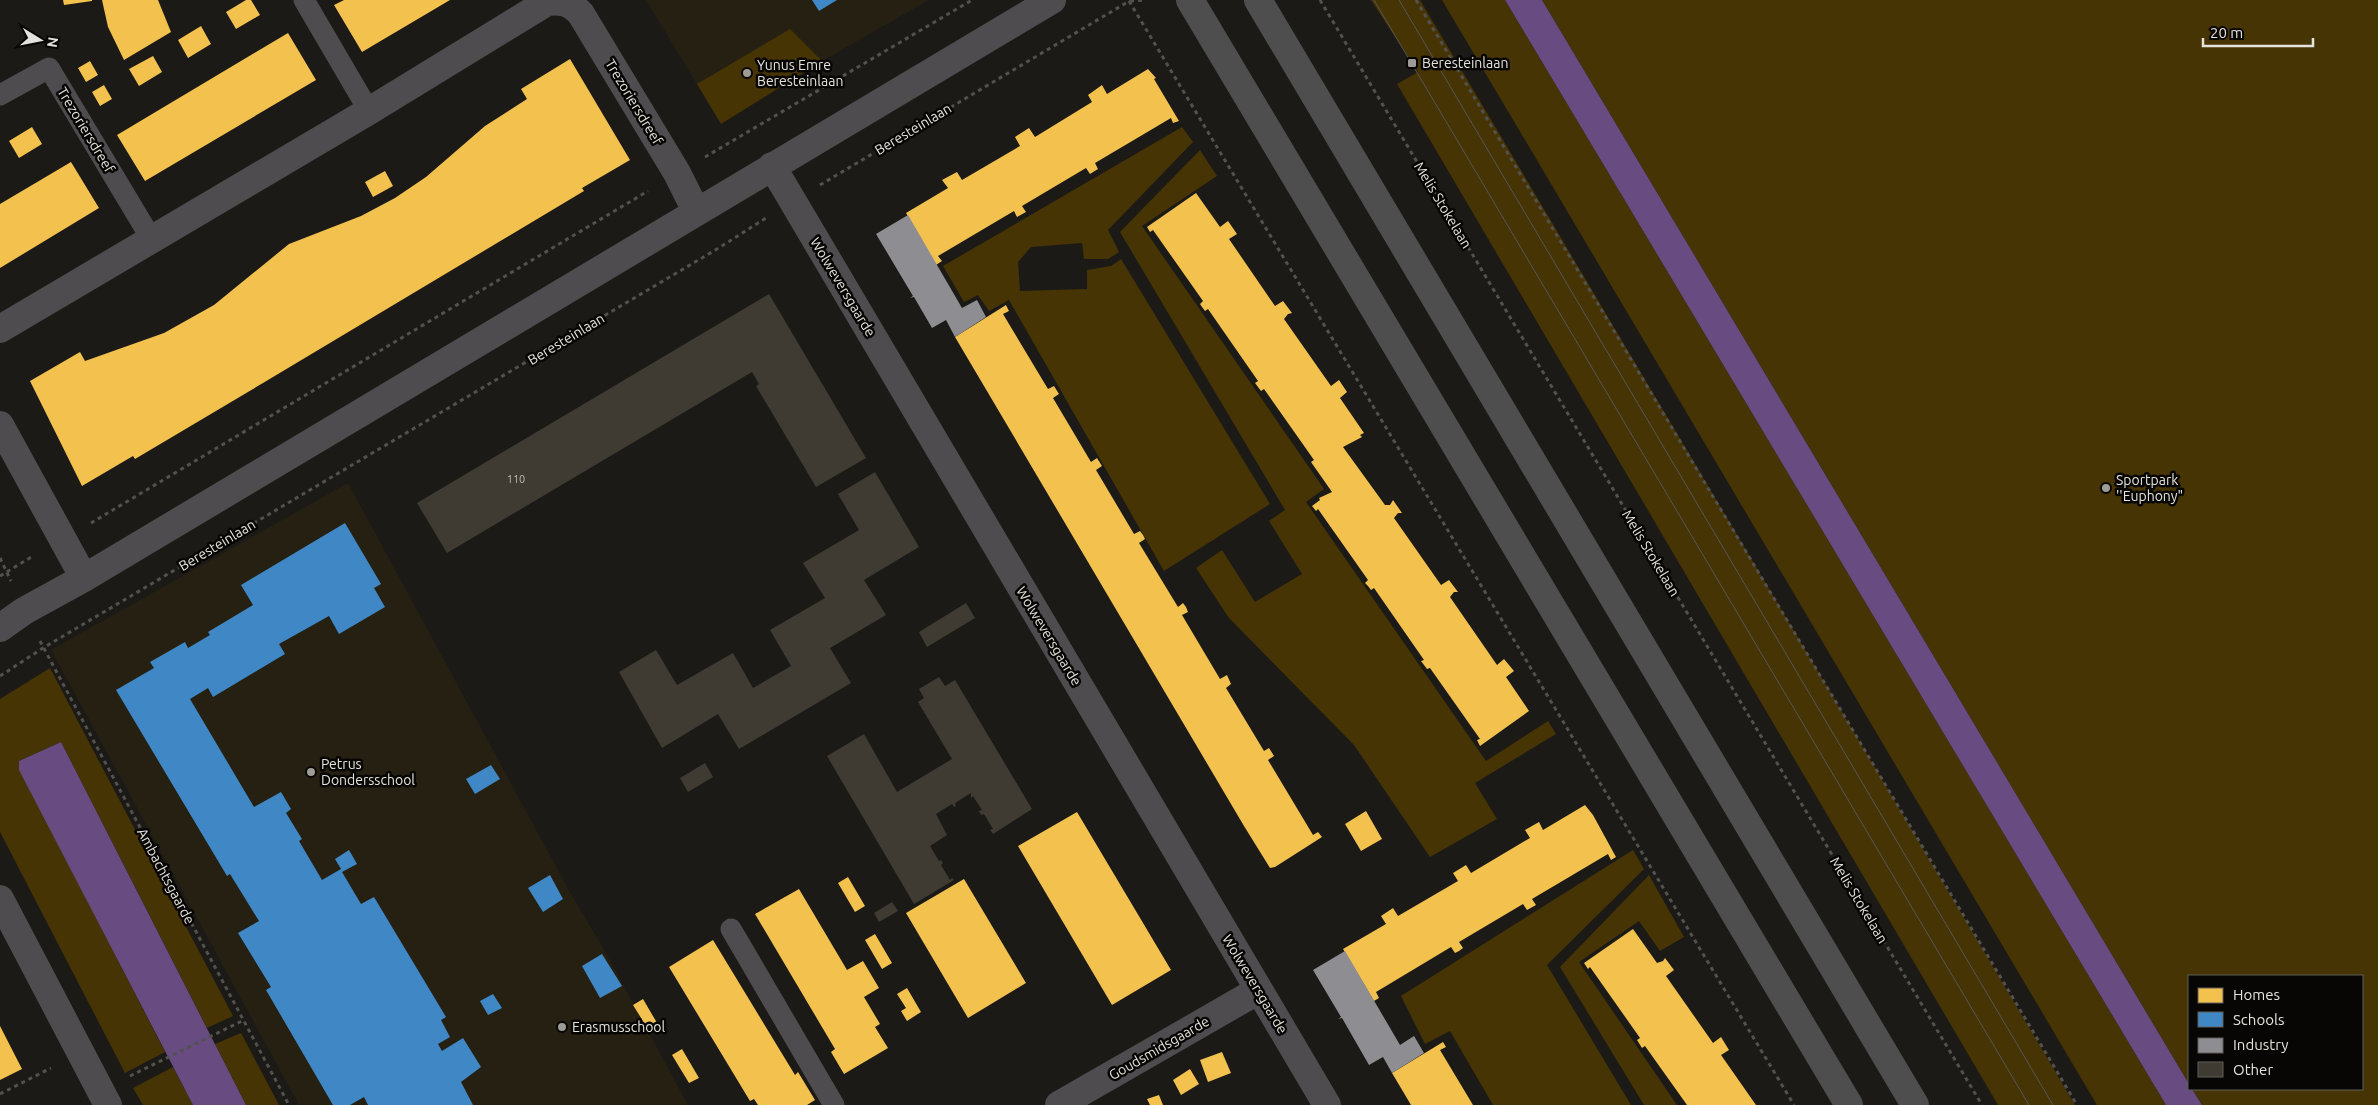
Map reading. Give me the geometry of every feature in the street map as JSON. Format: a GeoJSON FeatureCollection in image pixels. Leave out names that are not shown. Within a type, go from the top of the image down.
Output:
{"type":"FeatureCollection","features":[{"type":"Feature","properties":{"kind":"street"},"geometry":{"type":"LineString","coordinates":[[0,628],[24,611],[84,578],[696,210],[1052,0]]}},
{"type":"Feature","properties":{"kind":"street"},"geometry":{"type":"LineString","coordinates":[[1190,0],[1849,1105]]}},
{"type":"Feature","properties":{"kind":"street"},"geometry":{"type":"LineString","coordinates":[[1258,0],[1916,1105]]}},
{"type":"Feature","properties":{"kind":"street","name":"Trezoriersdreef"},"geometry":{"type":"LineString","coordinates":[[0,329],[369,111],[548,2],[563,1],[572,4],[581,14],[677,173],[696,210]]}},
{"type":"Feature","properties":{"kind":"street","name":"Wolweversgaarde"},"geometry":{"type":"LineString","coordinates":[[772,166],[1327,1105]]}},
{"type":"Feature","properties":{"kind":"street"},"geometry":{"type":"LineString","coordinates":[[0,425],[84,578]]}},
{"type":"Feature","properties":{"kind":"street"},"geometry":{"type":"LineString","coordinates":[[0,899],[108,1105]]}},
{"type":"Feature","properties":{"kind":"street","name":"Goudsmidsgaarde"},"geometry":{"type":"LineString","coordinates":[[1059,1105],[1259,990]]}},
{"type":"Feature","properties":{"kind":"lane"},"geometry":{"type":"LineString","coordinates":[[304,0],[369,111]]}},
{"type":"Feature","properties":{"kind":"lane","name":"Trezoriersdreef"},"geometry":{"type":"LineString","coordinates":[[0,95],[49,68],[152,240]]}},
{"type":"Feature","properties":{"kind":"lane"},"geometry":{"type":"LineString","coordinates":[[731,929],[834,1105]]}},
{"type":"Feature","properties":{"kind":"path"},"geometry":{"type":"LineString","coordinates":[[960,0],[963,5]]}},
{"type":"Feature","properties":{"kind":"path"},"geometry":{"type":"LineString","coordinates":[[0,576],[677,173],[972,0]]}},
{"type":"Feature","properties":{"kind":"path"},"geometry":{"type":"LineString","coordinates":[[1129,0],[1144,0]]}},
{"type":"Feature","properties":{"kind":"path"},"geometry":{"type":"LineString","coordinates":[[1129,0],[1794,1105]]}},
{"type":"Feature","properties":{"kind":"path","name":"Beresteinlaan"},"geometry":{"type":"LineString","coordinates":[[0,676],[44,648],[718,249],[792,201],[1129,0]]}},
{"type":"Feature","properties":{"kind":"path","name":"Melis Stokelaan"},"geometry":{"type":"LineString","coordinates":[[1320,0],[1982,1105]]}},
{"type":"Feature","properties":{"kind":"path"},"geometry":{"type":"LineString","coordinates":[[1416,0],[2077,1105]]}},
{"type":"Feature","properties":{"kind":"path"},"geometry":{"type":"LineString","coordinates":[[0,558],[6,572]]}},
{"type":"Feature","properties":{"kind":"path","name":"Ambachtsgaarde"},"geometry":{"type":"LineString","coordinates":[[44,648],[289,1105]]}},
{"type":"Feature","properties":{"kind":"path"},"geometry":{"type":"LineString","coordinates":[[161,1061],[244,1020]]}},
{"type":"Feature","properties":{"kind":"path"},"geometry":{"type":"LineString","coordinates":[[0,1094],[80,1052]]}},
{"type":"Feature","properties":{"kind":"shaded area","name":"Yunus Emre Beresteinlaan"},"geometry":{"type":"Polygon","coordinates":[[[646,0],[929,0],[822,61],[721,124],[646,0]]]}},
{"type":"Feature","properties":{"kind":"shaded area"},"geometry":{"type":"Polygon","coordinates":[[[1371,0],[1420,0],[2075,1105],[1998,1105],[1397,84],[1418,72],[1371,0]]]}},
{"type":"Feature","properties":{"kind":"shaded area"},"geometry":{"type":"Polygon","coordinates":[[[1442,0],[1505,0],[2166,1105],[2097,1105],[1442,0]]]}},
{"type":"Feature","properties":{"kind":"shaded area"},"geometry":{"type":"Polygon","coordinates":[[[1505,0],[1542,0],[2188,1082],[2188,1090],[2193,1090],[2202,1105],[2166,1105],[1505,0]]]}},
{"type":"Feature","properties":{"kind":"shaded area","name":"Sportpark ''Euphony\""},"geometry":{"type":"Polygon","coordinates":[[[1542,0],[2378,0],[2378,1105],[2202,1105],[2193,1090],[2363,1090],[2363,975],[2188,975],[2188,1082],[1542,0]]]}},
{"type":"Feature","properties":{"kind":"shaded area"},"geometry":{"type":"Polygon","coordinates":[[[790,29],[822,61],[721,124],[697,84],[790,29]]]}},
{"type":"Feature","properties":{"kind":"shaded area"},"geometry":{"type":"Polygon","coordinates":[[[1182,127],[1193,142],[1108,230],[1119,252],[1108,259],[1084,259],[1082,243],[1031,247],[1018,262],[1020,291],[1087,289],[1087,270],[1111,266],[1121,259],[1270,504],[1164,571],[1009,300],[989,311],[978,295],[964,302],[943,266],[1182,127]]]}},
{"type":"Feature","properties":{"kind":"shaded area"},"geometry":{"type":"Polygon","coordinates":[[[1200,150],[1217,176],[1142,226],[1324,489],[1306,502],[1486,761],[1548,721],[1556,734],[1475,783],[1497,819],[1430,857],[1354,745],[1229,618],[1196,568],[1222,550],[1255,602],[1302,574],[1269,521],[1285,510],[1120,232],[1200,150]]]}},
{"type":"Feature","properties":{"kind":"shaded area","name":"Petrus Dondersschool"},"geometry":{"type":"Polygon","coordinates":[[[348,483],[688,1105],[299,1105],[51,650],[348,483]]]}},
{"type":"Feature","properties":{"kind":"shaded area"},"geometry":{"type":"Polygon","coordinates":[[[50,668],[233,1016],[207,1028],[61,742],[19,761],[20,770],[165,1052],[125,1073],[0,832],[0,699],[50,668]]]}},
{"type":"Feature","properties":{"kind":"shaded area"},"geometry":{"type":"Polygon","coordinates":[[[61,742],[246,1105],[193,1105],[19,770],[19,761],[61,742]]]}},
{"type":"Feature","properties":{"kind":"shaded area"},"geometry":{"type":"Polygon","coordinates":[[[1633,850],[1644,869],[1547,965],[1631,1105],[1493,1105],[1450,1031],[1425,1044],[1401,996],[1633,850]]]}},
{"type":"Feature","properties":{"kind":"shaded area"},"geometry":{"type":"Polygon","coordinates":[[[1649,875],[1684,937],[1660,951],[1639,921],[1579,962],[1677,1105],[1644,1105],[1560,967],[1649,875]]]}},
{"type":"Feature","properties":{"kind":"shaded area"},"geometry":{"type":"Polygon","coordinates":[[[241,1033],[279,1105],[246,1105],[215,1044],[241,1033]]]}},
{"type":"Feature","properties":{"kind":"shaded area"},"geometry":{"type":"Polygon","coordinates":[[[173,1067],[193,1105],[143,1105],[133,1088],[173,1067]]]}},
{"type":"Feature","properties":{"kind":"building: Homes"},"geometry":{"type":"Polygon","coordinates":[[[63,0],[92,0],[92,1],[64,5],[63,0]]]}},
{"type":"Feature","properties":{"kind":"building: Homes"},"geometry":{"type":"Polygon","coordinates":[[[102,0],[158,0],[171,32],[124,60],[108,27],[102,0]]]}},
{"type":"Feature","properties":{"kind":"building: Homes"},"geometry":{"type":"Polygon","coordinates":[[[246,0],[251,0],[260,15],[236,29],[226,12],[246,0]]]}},
{"type":"Feature","properties":{"kind":"building: Homes"},"geometry":{"type":"Polygon","coordinates":[[[344,0],[450,0],[362,52],[334,5],[344,0]]]}},
{"type":"Feature","properties":{"kind":"building: Homes"},"geometry":{"type":"Polygon","coordinates":[[[201,26],[211,44],[188,58],[178,40],[201,26]]]}},
{"type":"Feature","properties":{"kind":"building: Homes"},"geometry":{"type":"Polygon","coordinates":[[[288,33],[316,80],[145,181],[117,135],[288,33]]]}},
{"type":"Feature","properties":{"kind":"building: Homes"},"geometry":{"type":"Polygon","coordinates":[[[153,56],[162,72],[139,86],[129,69],[153,56]]]}},
{"type":"Feature","properties":{"kind":"building: Homes"},"geometry":{"type":"Polygon","coordinates":[[[570,59],[630,160],[582,188],[584,191],[263,383],[135,459],[133,456],[82,486],[30,381],[80,352],[85,361],[164,333],[214,305],[289,244],[361,216],[395,198],[426,177],[485,126],[527,99],[521,89],[570,59]]]}},
{"type":"Feature","properties":{"kind":"building: Homes"},"geometry":{"type":"Polygon","coordinates":[[[90,61],[98,75],[86,82],[78,68],[90,61]]]}},
{"type":"Feature","properties":{"kind":"building: Homes"},"geometry":{"type":"Polygon","coordinates":[[[1148,69],[1156,78],[1154,79],[1179,121],[1173,123],[1171,118],[1095,163],[1098,169],[1090,174],[1086,168],[1022,206],[1026,212],[1017,217],[1014,211],[938,256],[942,261],[936,265],[906,213],[948,188],[942,180],[957,172],[962,180],[1020,146],[1015,137],[1029,128],[1035,137],[1092,102],[1088,95],[1102,85],[1107,94],[1148,69]]]}},
{"type":"Feature","properties":{"kind":"building: Homes"},"geometry":{"type":"Polygon","coordinates":[[[104,85],[112,99],[100,106],[92,92],[104,85]]]}},
{"type":"Feature","properties":{"kind":"building: Homes"},"geometry":{"type":"Polygon","coordinates":[[[32,127],[42,144],[19,158],[9,141],[32,127]]]}},
{"type":"Feature","properties":{"kind":"building: Homes"},"geometry":{"type":"Polygon","coordinates":[[[71,162],[99,208],[0,268],[0,204],[71,162]]]}},
{"type":"Feature","properties":{"kind":"building: Homes"},"geometry":{"type":"Polygon","coordinates":[[[385,171],[393,186],[373,197],[365,182],[385,171]]]}},
{"type":"Feature","properties":{"kind":"building: Homes"},"geometry":{"type":"Polygon","coordinates":[[[1196,193],[1220,227],[1228,221],[1237,234],[1229,239],[1275,306],[1283,301],[1292,313],[1288,314],[1284,319],[1331,386],[1339,380],[1347,392],[1340,398],[1364,433],[1360,435],[1362,437],[1343,447],[1385,505],[1390,505],[1393,500],[1402,513],[1398,513],[1394,518],[1441,585],[1449,580],[1458,592],[1454,592],[1450,597],[1497,665],[1504,659],[1514,671],[1506,677],[1529,711],[1480,746],[1477,740],[1480,739],[1430,668],[1427,669],[1421,661],[1424,660],[1374,588],[1371,590],[1365,583],[1368,580],[1318,509],[1316,511],[1312,506],[1320,500],[1319,498],[1332,492],[1311,462],[1314,460],[1264,389],[1261,391],[1255,383],[1258,381],[1208,309],[1205,311],[1202,307],[1200,304],[1203,301],[1153,230],[1150,232],[1147,227],[1196,193]]]}},
{"type":"Feature","properties":{"kind":"building: Homes"},"geometry":{"type":"Polygon","coordinates":[[[1006,305],[1009,311],[1003,314],[1048,389],[1054,386],[1059,394],[1053,398],[1091,462],[1097,458],[1102,466],[1096,470],[1134,534],[1140,531],[1143,535],[1145,539],[1139,543],[1178,607],[1183,603],[1186,607],[1188,612],[1182,615],[1220,679],[1227,675],[1231,684],[1226,688],[1264,751],[1269,748],[1274,756],[1268,760],[1313,835],[1318,832],[1322,837],[1275,867],[1270,868],[1244,826],[955,337],[1006,305]]]}},
{"type":"Feature","properties":{"kind":"building: Homes"},"geometry":{"type":"Polygon","coordinates":[[[1585,805],[1593,815],[1616,857],[1611,860],[1608,854],[1532,899],[1536,905],[1527,910],[1523,904],[1459,942],[1463,948],[1459,951],[1455,953],[1451,947],[1376,992],[1379,998],[1374,1001],[1343,949],[1386,924],[1381,916],[1393,908],[1398,916],[1458,881],[1453,873],[1466,865],[1471,873],[1530,838],[1525,830],[1539,822],[1543,830],[1585,805]]]}},
{"type":"Feature","properties":{"kind":"building: Homes"},"geometry":{"type":"Polygon","coordinates":[[[1366,811],[1382,839],[1361,851],[1345,824],[1366,811]]]}},
{"type":"Feature","properties":{"kind":"building: Homes"},"geometry":{"type":"Polygon","coordinates":[[[1077,812],[1171,970],[1112,1005],[1018,846],[1077,812]]]}},
{"type":"Feature","properties":{"kind":"building: Homes"},"geometry":{"type":"Polygon","coordinates":[[[848,877],[865,906],[855,912],[838,883],[848,877]]]}},
{"type":"Feature","properties":{"kind":"building: Homes"},"geometry":{"type":"Polygon","coordinates":[[[964,879],[1026,983],[968,1018],[906,913],[964,879]]]}},
{"type":"Feature","properties":{"kind":"building: Homes"},"geometry":{"type":"Polygon","coordinates":[[[799,889],[847,970],[863,961],[879,988],[864,997],[880,1024],[875,1027],[888,1048],[844,1074],[831,1052],[835,1049],[755,914],[799,889]]]}},
{"type":"Feature","properties":{"kind":"building: Homes"},"geometry":{"type":"Polygon","coordinates":[[[1633,929],[1657,963],[1665,958],[1674,970],[1666,976],[1713,1043],[1721,1037],[1729,1050],[1721,1055],[1756,1105],[1687,1105],[1645,1046],[1642,1048],[1637,1040],[1640,1038],[1590,967],[1588,969],[1584,963],[1633,929]]]}},
{"type":"Feature","properties":{"kind":"building: Homes"},"geometry":{"type":"Polygon","coordinates":[[[875,934],[892,963],[882,969],[865,940],[875,934]]]}},
{"type":"Feature","properties":{"kind":"building: Homes"},"geometry":{"type":"Polygon","coordinates":[[[713,940],[795,1075],[798,1072],[815,1100],[807,1105],[758,1105],[754,1099],[750,1101],[669,967],[713,940]]]}},
{"type":"Feature","properties":{"kind":"building: Homes"},"geometry":{"type":"Polygon","coordinates":[[[907,988],[921,1012],[907,1021],[901,1011],[906,1008],[897,994],[907,988]]]}},
{"type":"Feature","properties":{"kind":"building: Homes"},"geometry":{"type":"Polygon","coordinates":[[[643,999],[660,1028],[651,1034],[633,1005],[643,999]]]}},
{"type":"Feature","properties":{"kind":"building: Homes"},"geometry":{"type":"Polygon","coordinates":[[[0,1026],[22,1069],[0,1080],[0,1026]]]}},
{"type":"Feature","properties":{"kind":"building: Homes"},"geometry":{"type":"Polygon","coordinates":[[[1443,1042],[1446,1047],[1440,1050],[1473,1105],[1411,1105],[1392,1073],[1443,1042]]]}},
{"type":"Feature","properties":{"kind":"building: Homes"},"geometry":{"type":"Polygon","coordinates":[[[682,1049],[699,1078],[689,1083],[672,1055],[682,1049]]]}},
{"type":"Feature","properties":{"kind":"building: Homes"},"geometry":{"type":"Polygon","coordinates":[[[1222,1052],[1231,1073],[1208,1082],[1200,1060],[1222,1052]]]}},
{"type":"Feature","properties":{"kind":"building: Homes"},"geometry":{"type":"Polygon","coordinates":[[[1190,1069],[1199,1084],[1181,1095],[1173,1080],[1190,1069]]]}},
{"type":"Feature","properties":{"kind":"building: Homes"},"geometry":{"type":"Polygon","coordinates":[[[1159,1095],[1163,1105],[1150,1105],[1147,1099],[1159,1095]]]}},
{"type":"Feature","properties":{"kind":"building: Schools"},"geometry":{"type":"Polygon","coordinates":[[[812,0],[837,0],[819,11],[812,0]]]}},
{"type":"Feature","properties":{"kind":"building: Schools"},"geometry":{"type":"Polygon","coordinates":[[[345,523],[381,584],[374,588],[385,607],[339,634],[329,616],[279,644],[285,654],[213,697],[208,688],[190,699],[254,807],[281,792],[291,809],[286,813],[302,839],[299,841],[322,880],[341,869],[335,859],[349,850],[357,864],[342,872],[361,904],[374,897],[446,1017],[441,1020],[450,1037],[438,1044],[442,1051],[463,1038],[481,1067],[461,1082],[473,1105],[368,1105],[364,1097],[350,1105],[333,1105],[266,990],[271,987],[238,933],[259,921],[230,874],[227,876],[116,690],[154,668],[150,662],[185,642],[188,648],[210,635],[208,632],[253,605],[241,585],[345,523]]]}},
{"type":"Feature","properties":{"kind":"building: Schools"},"geometry":{"type":"Polygon","coordinates":[[[491,765],[500,779],[475,794],[466,779],[491,765]]]}},
{"type":"Feature","properties":{"kind":"building: Schools"},"geometry":{"type":"Polygon","coordinates":[[[550,875],[563,899],[543,912],[528,888],[550,875]]]}},
{"type":"Feature","properties":{"kind":"building: Schools"},"geometry":{"type":"Polygon","coordinates":[[[602,954],[622,986],[600,998],[582,966],[602,954]]]}},
{"type":"Feature","properties":{"kind":"building: Schools"},"geometry":{"type":"Polygon","coordinates":[[[493,994],[502,1008],[488,1015],[480,1001],[493,994]]]}},
{"type":"Feature","properties":{"kind":"building: Industry"},"geometry":{"type":"Polygon","coordinates":[[[908,215],[962,308],[977,300],[986,317],[955,337],[946,320],[932,328],[914,297],[910,298],[913,296],[876,234],[908,215]]]}},
{"type":"Feature","properties":{"kind":"building: Industry"},"geometry":{"type":"Polygon","coordinates":[[[1345,951],[1400,1045],[1414,1036],[1424,1053],[1392,1073],[1383,1057],[1369,1065],[1342,1018],[1338,1019],[1341,1017],[1313,970],[1345,951]]]}},
{"type":"Feature","properties":{"kind":"building: Other"},"geometry":{"type":"Polygon","coordinates":[[[769,294],[866,458],[816,487],[756,386],[759,384],[752,372],[447,553],[417,503],[769,294]]]}},
{"type":"Feature","properties":{"kind":"building: Other"},"geometry":{"type":"Polygon","coordinates":[[[875,472],[919,547],[864,580],[886,615],[830,648],[851,683],[739,749],[718,714],[662,748],[619,672],[656,650],[677,685],[733,653],[753,688],[791,666],[770,630],[825,598],[803,563],[859,530],[838,494],[875,472]]]}},
{"type":"Feature","properties":{"kind":"building: Other"},"geometry":{"type":"Polygon","coordinates":[[[966,603],[975,618],[927,647],[919,632],[966,603]]]}},
{"type":"Feature","properties":{"kind":"building: Other"},"geometry":{"type":"Polygon","coordinates":[[[939,677],[945,686],[955,680],[1032,809],[993,834],[990,830],[993,829],[984,814],[981,815],[979,811],[982,810],[973,796],[971,798],[971,793],[955,803],[956,806],[954,807],[952,804],[936,814],[947,835],[930,846],[939,861],[941,860],[943,863],[941,865],[950,880],[952,878],[954,880],[914,904],[827,756],[864,734],[897,792],[952,759],[918,702],[924,698],[919,689],[939,677]]]}},
{"type":"Feature","properties":{"kind":"building: Other"},"geometry":{"type":"Polygon","coordinates":[[[705,763],[713,777],[688,792],[680,778],[705,763]]]}},
{"type":"Feature","properties":{"kind":"building: Other"},"geometry":{"type":"Polygon","coordinates":[[[892,902],[898,911],[879,922],[874,913],[892,902]]]}},
{"type":"Feature","properties":{"kind":"tram line"},"geometry":{"type":"LineString","coordinates":[[1374,0],[2029,1105]]}},
{"type":"Feature","properties":{"kind":"tram line"},"geometry":{"type":"LineString","coordinates":[[1399,0],[2053,1105]]}},
{"type":"Feature","properties":{"kind":"place","name":"Beresteinlaan"},"geometry":{"type":"Point","coordinates":[1412,63]}},
{"type":"Feature","properties":{"kind":"place","name":"Yunus Emre Beresteinlaan"},"geometry":{"type":"Point","coordinates":[747,73]}},
{"type":"Feature","properties":{"kind":"place","name":"Sportpark ''Euphony\""},"geometry":{"type":"Point","coordinates":[2106,488]}},
{"type":"Feature","properties":{"kind":"place","name":"Petrus Dondersschool"},"geometry":{"type":"Point","coordinates":[311,772]}},
{"type":"Feature","properties":{"kind":"place","name":"Erasmusschool"},"geometry":{"type":"Point","coordinates":[562,1027]}}]}
